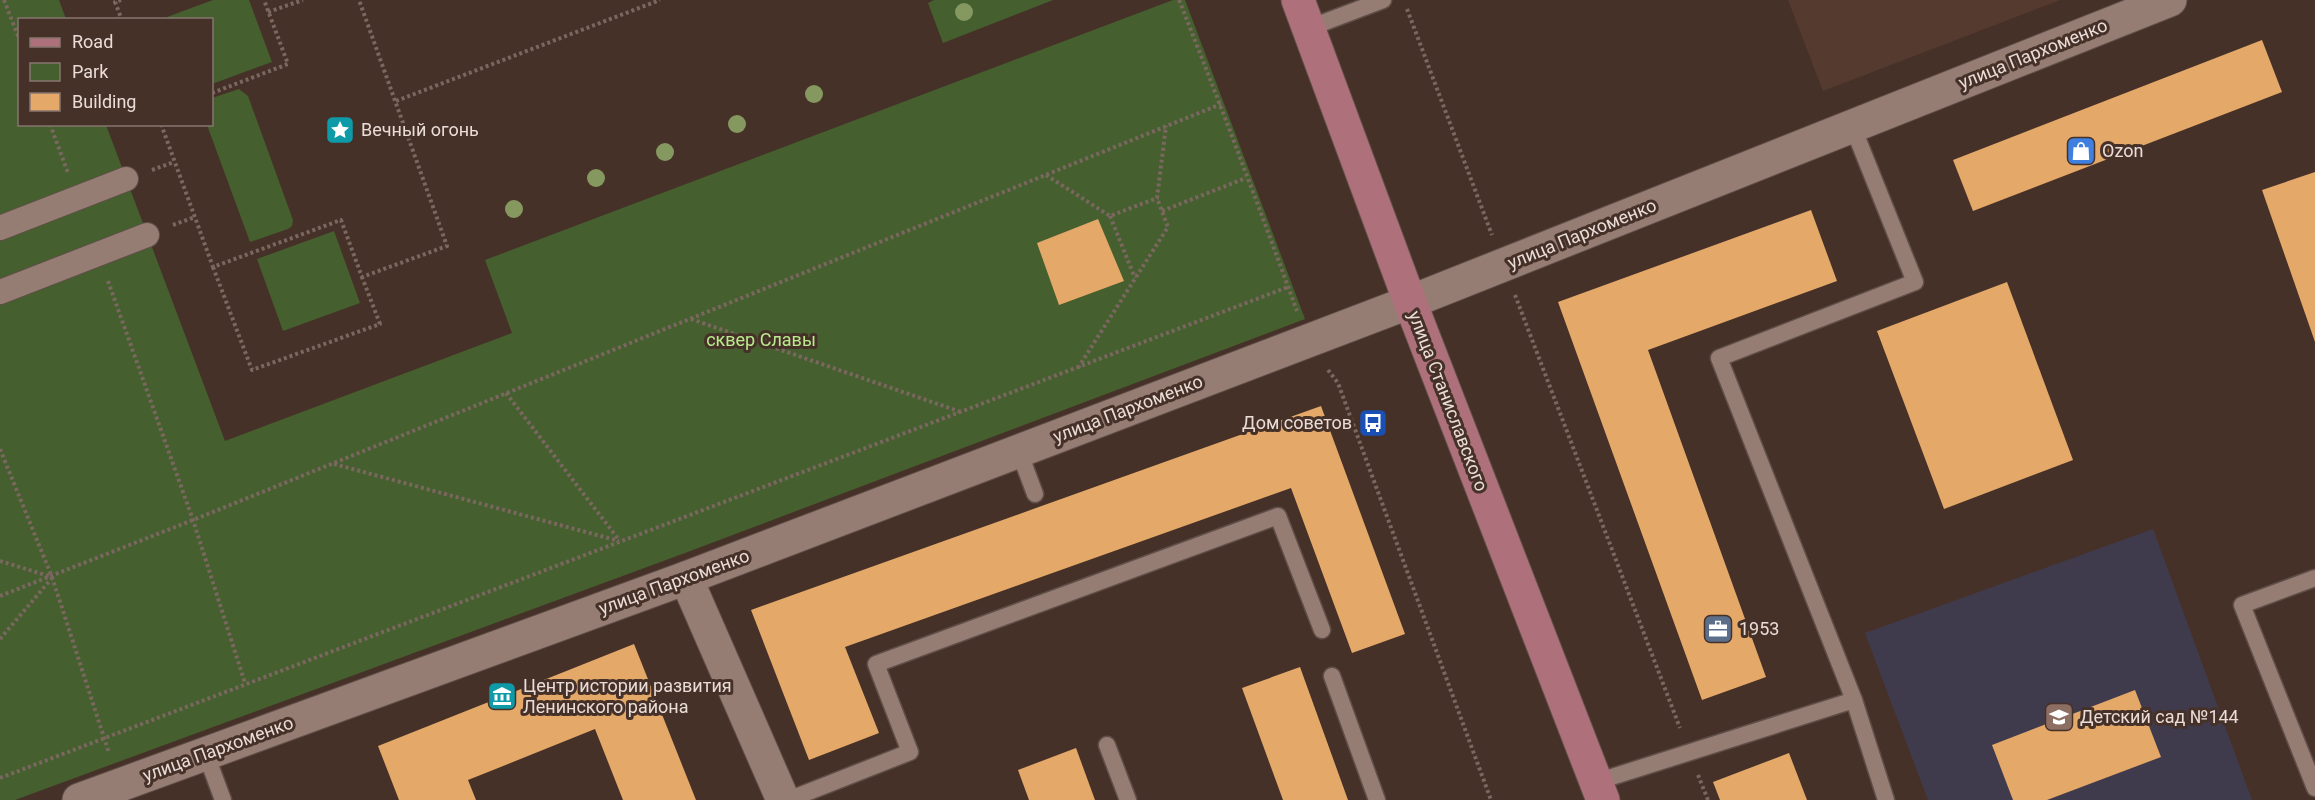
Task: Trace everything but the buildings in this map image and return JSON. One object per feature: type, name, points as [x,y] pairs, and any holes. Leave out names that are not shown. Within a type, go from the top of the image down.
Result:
[{"type":"main road","name":"улица Станиславского","points":[[1304,14],[1410,302],[1599,791]]},
{"type":"street","name":"улица Пархоменко","points":[[79,800],[686,578],[1410,302],[2170,0]]},
{"type":"street","points":[[0,228],[126,179]]},
{"type":"street","points":[[0,292],[147,235]]},
{"type":"street","points":[[686,578],[786,800]]},
{"type":"lane","points":[[1304,14],[1383,0]]},
{"type":"lane","points":[[1852,125],[1915,282],[1719,358],[1854,700],[1886,800]]},
{"type":"lane","points":[[1019,451],[1035,494]]},
{"type":"lane","points":[[786,800],[910,752],[876,664],[1278,516],[1322,630]]},
{"type":"lane","points":[[2315,578],[2242,605],[2315,788]]},
{"type":"lane","points":[[1332,676],[1377,800]]},
{"type":"lane","points":[[1599,791],[1689,752],[1854,700]]},
{"type":"lane","points":[[1107,745],[1128,800]]},
{"type":"lane","points":[[206,754],[223,800]]},
{"type":"path","points":[[4,0],[18,36]]},
{"type":"path","points":[[121,0],[116,2],[121,18]]},
{"type":"path","points":[[213,93],[288,64],[264,0]]},
{"type":"path","points":[[268,12],[303,0]]},
{"type":"path","points":[[359,0],[447,246],[362,277]]},
{"type":"path","points":[[396,101],[660,0]]},
{"type":"path","points":[[1179,0],[1221,104],[1246,178],[1308,341],[1338,383],[1491,800]]},
{"type":"path","points":[[1403,0],[1708,800]]},
{"type":"path","points":[[0,596],[52,577],[1221,104]]},
{"type":"path","points":[[51,126],[78,198]]},
{"type":"path","points":[[162,126],[213,267],[252,370],[380,324],[341,220],[213,267]]},
{"type":"path","points":[[1078,369],[1168,227],[1157,198],[1166,126]]},
{"type":"path","points":[[1046,175],[1110,216],[1135,278]]},
{"type":"path","points":[[1162,211],[1246,178]]},
{"type":"path","points":[[1110,216],[1157,198]]},
{"type":"path","points":[[98,253],[193,520],[245,683]]},
{"type":"path","points":[[0,778],[619,541],[1078,369],[1288,287]]},
{"type":"path","points":[[690,319],[961,412]]},
{"type":"path","points":[[506,393],[619,541]]},
{"type":"path","points":[[0,450],[52,577],[110,756]]},
{"type":"path","points":[[333,463],[619,541]]},
{"type":"path","points":[[0,561],[52,577]]},
{"type":"path","points":[[0,639],[52,577]]},
{"type":"shaded area","points":[[1788,0],[2060,0],[1823,91]]},
{"type":"shaded area","name":"Детский сад №144","points":[[2153,529],[2252,800],[1928,800],[1865,633]]},
{"type":"green space","name":"сквер Славы","points":[[0,0],[59,0],[66,18],[18,18],[18,126],[106,126],[225,441],[512,333],[485,260],[1173,0],[1185,0],[1305,319],[685,553],[15,800],[0,800]]},
{"type":"green space","points":[[213,0],[249,0],[272,62],[213,84],[213,18],[167,17]]},
{"type":"green space","points":[[934,0],[1053,0],[943,43],[928,3]]},
{"type":"green space","points":[[239,89],[248,96],[293,220],[292,226],[288,229],[250,242],[207,126],[213,126],[213,98]]},
{"type":"green space","points":[[334,231],[360,303],[283,331],[257,259]]},
{"type":"place","name":"Вечный огонь","points":[[340,130]]},
{"type":"place","name":"Ozon","points":[[2081,151]]},
{"type":"place","name":"Дом советов","points":[[1373,423]]},
{"type":"place","name":"1953","points":[[1718,629]]},
{"type":"place","name":"Центр истории развития Ленинского района","points":[[502,696]]},
{"type":"place","name":"Детский сад №144","points":[[2059,717]]}]
